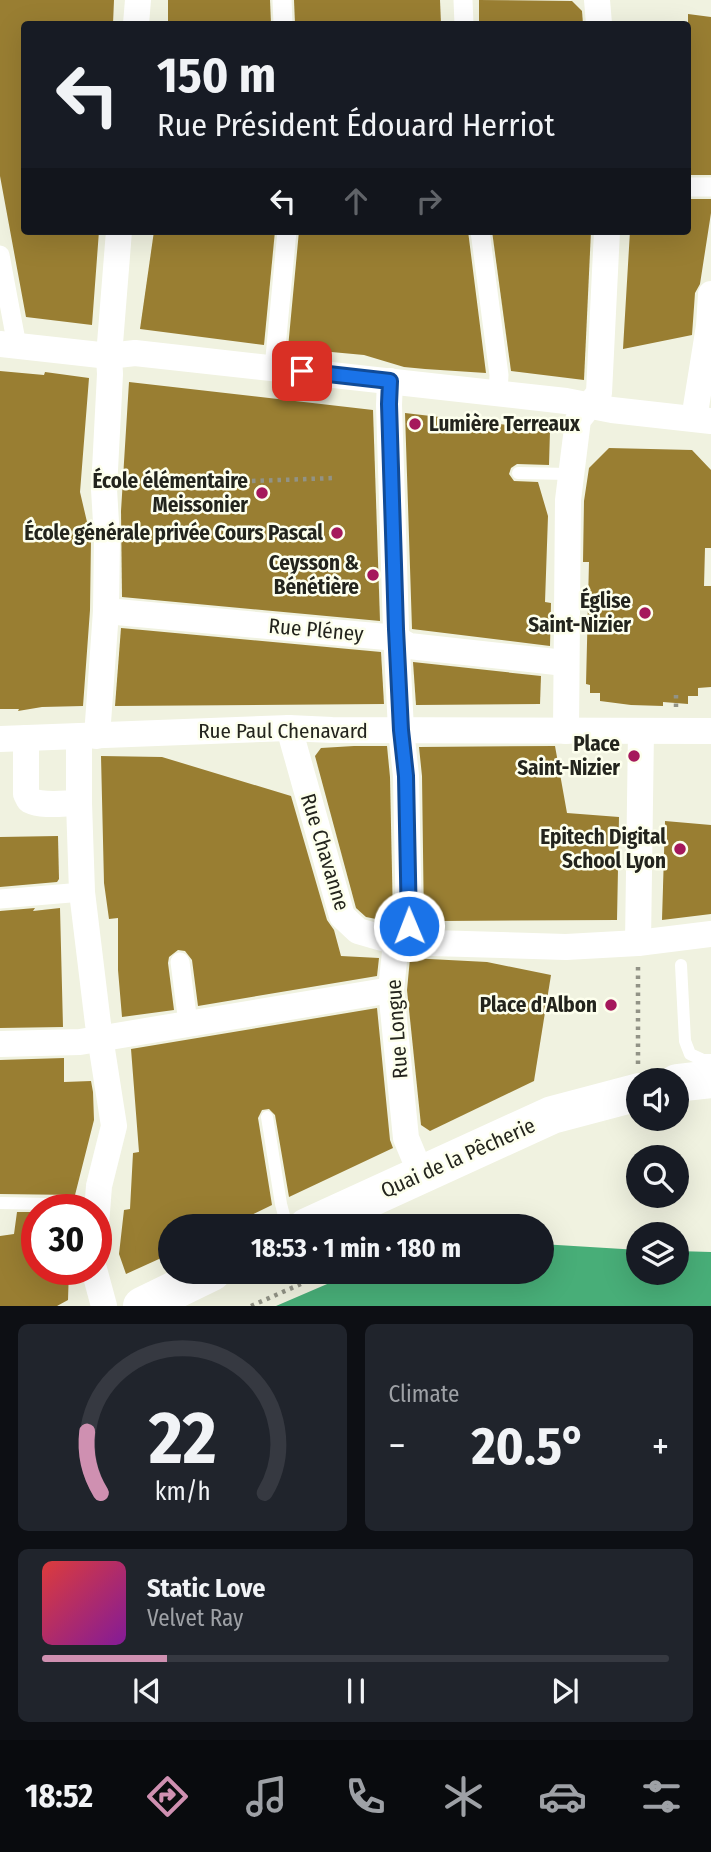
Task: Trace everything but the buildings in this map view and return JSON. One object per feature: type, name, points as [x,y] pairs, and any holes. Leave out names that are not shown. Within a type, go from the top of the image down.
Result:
[{"type":"main road","name":"Quai de la Pêcherie","points":[[335,1214],[552,1115],[626,1087]]},
{"type":"main road","points":[[142,1306],[187,1284]]},
{"type":"street","points":[[136,21],[138,0]]},
{"type":"street","points":[[282,0],[283,21]]},
{"type":"street","points":[[463,0],[464,21]]},
{"type":"street","points":[[597,0],[599,21]]},
{"type":"street","points":[[691,187],[711,187]]},
{"type":"street","points":[[98,1194],[114,1126],[82,892],[79,803],[106,611],[107,539],[104,489],[109,356],[119,235]]},
{"type":"street","points":[[274,368],[287,235]]},
{"type":"street","points":[[481,235],[499,375],[498,393]]},
{"type":"street","points":[[566,731],[570,474],[578,420],[598,393],[607,235]]},
{"type":"street","points":[[0,256],[8,345],[109,356],[135,352],[498,393],[702,420],[711,294]]},
{"type":"street","name":"Rue Longue","points":[[390,381],[389,418],[401,730],[406,776],[409,925],[396,942],[391,990],[406,1138],[421,1174]]},
{"type":"street","name":"Rue Pléney","points":[[106,611],[397,639],[409,646],[565,663]]},
{"type":"street","name":"Rue Paul Chenavard","points":[[13,739],[289,727],[711,731]]},
{"type":"street","name":"Rue Chavanne","points":[[289,727],[342,916],[358,931],[396,942],[566,947],[638,943]]},
{"type":"street","points":[[641,731],[638,943],[711,934]]},
{"type":"street","points":[[13,739],[29,800],[35,803],[79,803]]},
{"type":"street","points":[[0,899],[82,892]]},
{"type":"street","points":[[180,961],[188,1023]]},
{"type":"street","points":[[0,1044],[102,1039],[391,990]]},
{"type":"street","points":[[98,1285],[104,1306]]},
{"type":"lane","points":[[518,473],[570,474]]},
{"type":"lane","points":[[681,965],[685,1041],[690,1054],[703,1060],[701,1080]]},
{"type":"lane","points":[[267,1117],[284,1214]]},
{"type":"lane","points":[[1,1203],[21,1206]]},
{"type":"path","points":[[252,481],[334,478]]},
{"type":"path","points":[[178,480],[202,482]]},
{"type":"path","points":[[676,691],[676,708]]},
{"type":"path","points":[[630,1068],[638,943]]},
{"type":"path","points":[[251,1306],[301,1284]]},
{"type":"shaded area","points":[[554,1245],[626,1249],[626,1285],[689,1285],[689,1251],[711,1252],[711,1306],[276,1306],[327,1284],[554,1284]]},
{"type":"place","name":"Lumière Terreaux","points":[[415,424]]},
{"type":"place","name":"École élémentaire Meissonier","points":[[262,493]]},
{"type":"place","name":"École générale privée Cours Pascal","points":[[337,533]]},
{"type":"place","name":"Ceysson & Bénétière","points":[[373,575]]},
{"type":"place","name":"Église Saint-Nizier","points":[[645,613]]},
{"type":"place","name":"Place Saint-Nizier","points":[[634,756]]},
{"type":"place","name":"Epitech Digital School Lyon","points":[[680,849]]},
{"type":"place","name":"Place d'Albon","points":[[611,1005]]},
{"type":"route","points":[[302,371],[390,381],[396,629],[406,776],[409,926]]}]
